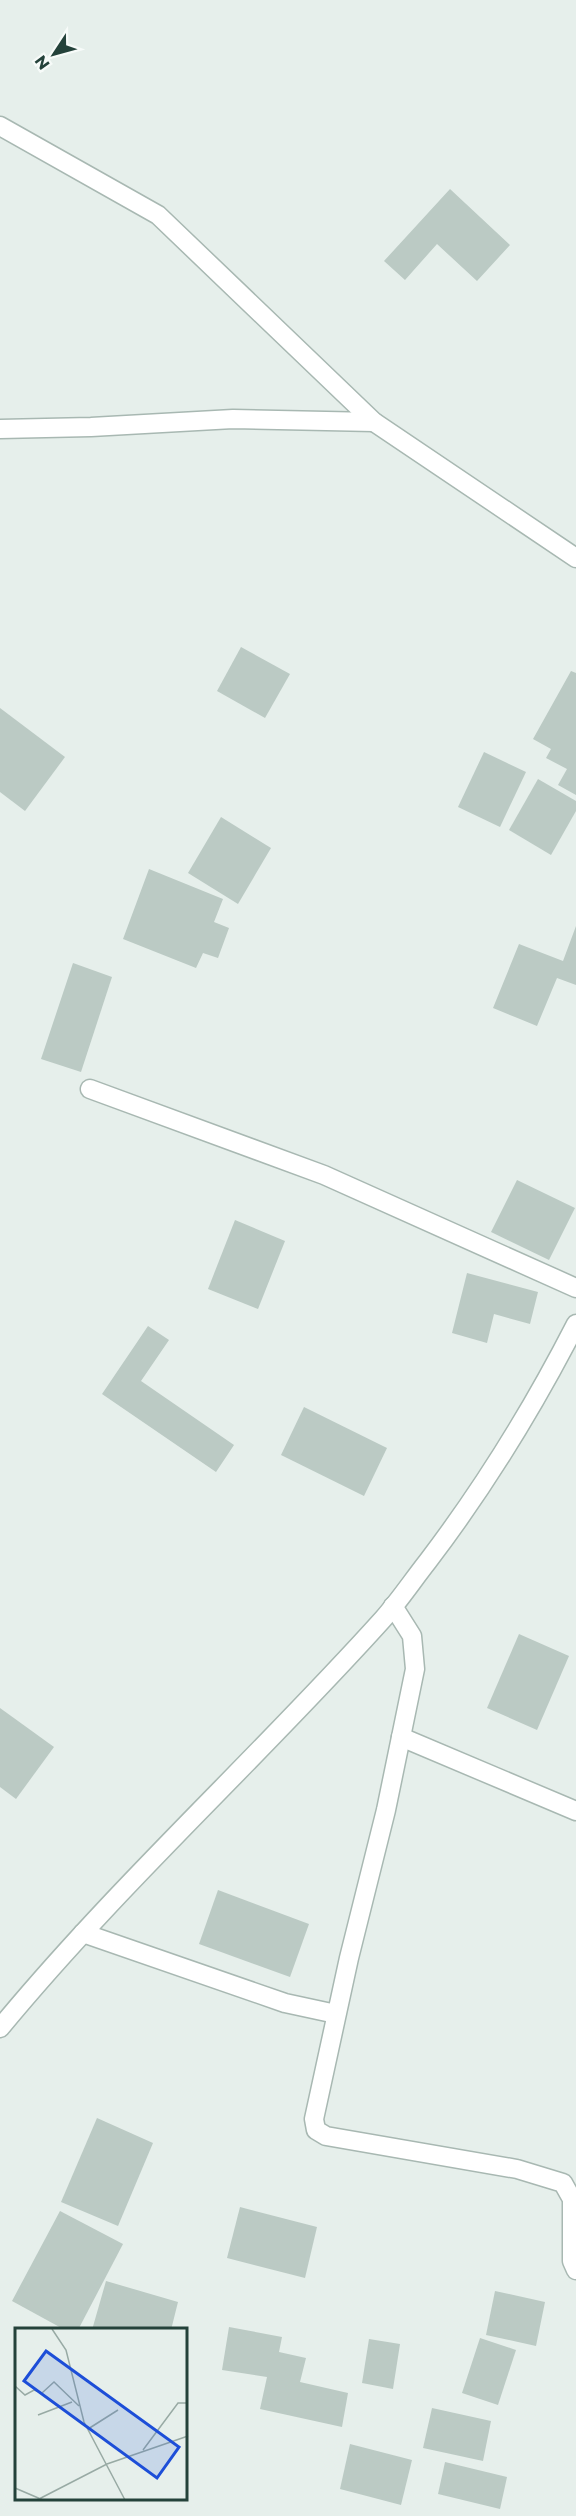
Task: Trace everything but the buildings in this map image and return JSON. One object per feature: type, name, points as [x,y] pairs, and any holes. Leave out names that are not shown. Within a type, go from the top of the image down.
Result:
[{"type":"street","points":[[0,126],[158,215],[374,422],[576,558]]},
{"type":"street","points":[[0,429],[92,427],[233,418],[374,422]]},
{"type":"street","points":[[90,1089],[324,1175],[576,1288]]},
{"type":"street","points":[[0,2028],[83,1933],[393,1606],[472,1503],[537,1399],[576,1324]]},
{"type":"street","points":[[393,1606],[412,1636],[415,1669],[336,2014],[314,2119],[316,2130],[326,2136],[517,2169],[563,2183],[572,2199],[572,2261],[576,2270]]},
{"type":"street","points":[[401,1737],[502,1777],[576,1810]]},
{"type":"street","points":[[83,1933],[285,2003],[336,2014]]}]
